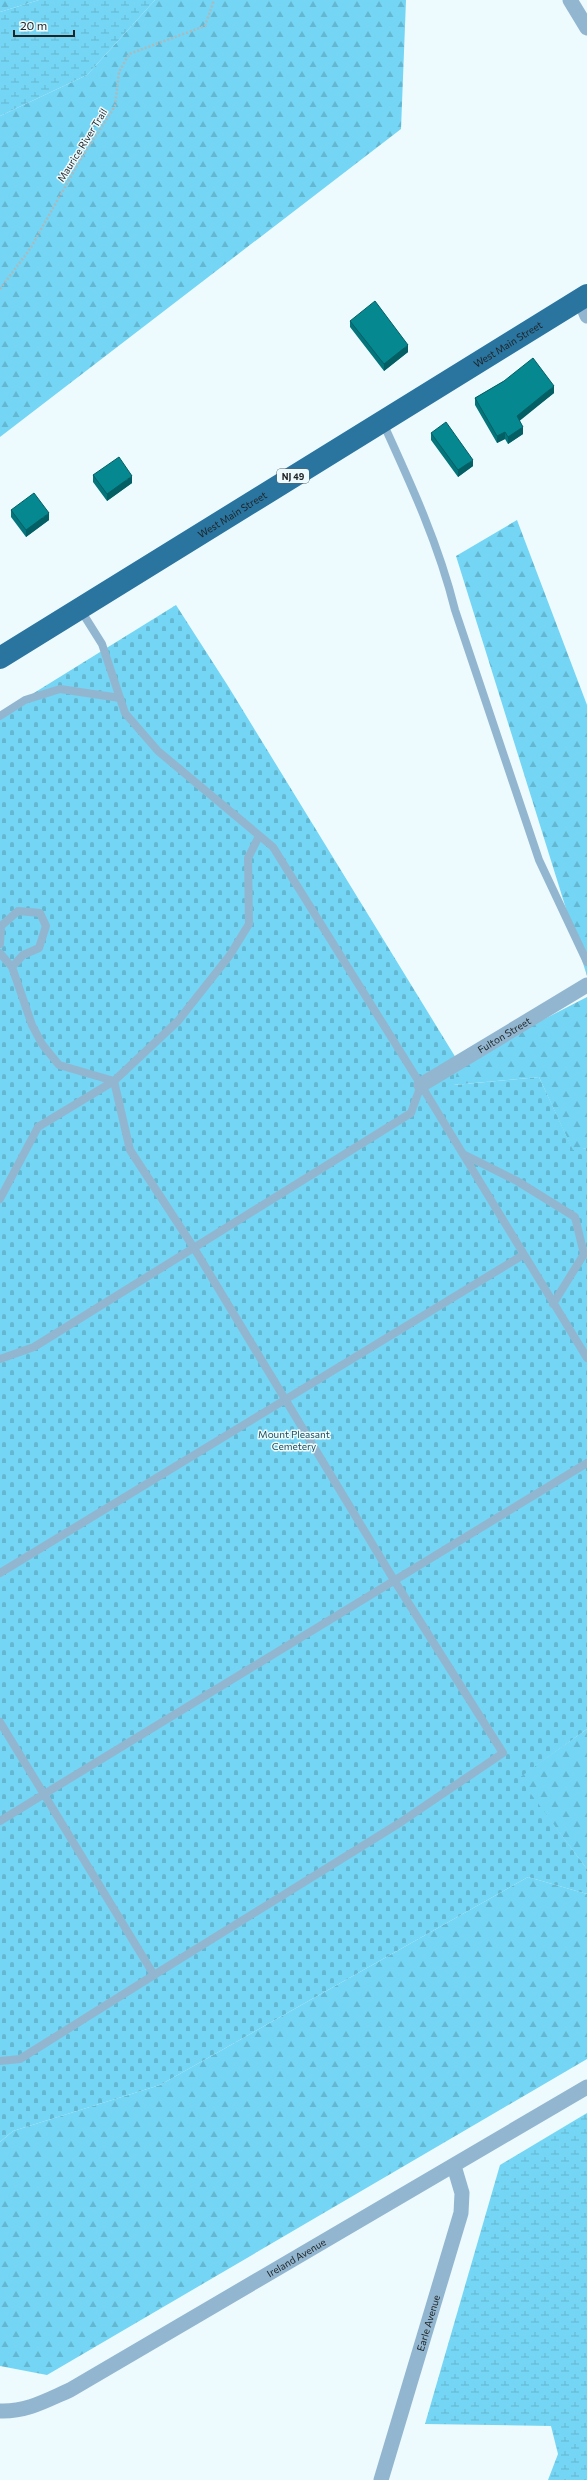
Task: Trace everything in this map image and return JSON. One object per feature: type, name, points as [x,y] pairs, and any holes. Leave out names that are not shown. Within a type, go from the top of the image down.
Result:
[{"type":"highway","name":"West Main Street","points":[[0,658],[382,421],[585,304]]},
{"type":"street","points":[[570,0],[587,28]]},
{"type":"street","name":"Fulton Street","points":[[421,1085],[587,985]]},
{"type":"street","name":"Ireland Avenue","points":[[0,2411],[19,2411],[38,2406],[70,2390],[587,2087]]},
{"type":"street","name":"Earle Avenue","points":[[381,2480],[462,2213],[462,2193],[454,2166]]},
{"type":"lane","points":[[382,421],[412,486],[445,572],[455,610],[539,860],[587,962]]},
{"type":"lane","points":[[80,609],[102,644],[125,713],[158,751],[273,847],[421,1085],[587,1358]]},
{"type":"lane","points":[[0,716],[25,700],[60,689],[120,698]]},
{"type":"lane","points":[[0,1199],[38,1127],[114,1081],[178,1021],[234,949],[249,924],[248,858],[259,836]]},
{"type":"lane","points":[[0,944],[1,926],[18,911],[40,913],[46,926],[39,948],[23,955],[12,967]]},
{"type":"lane","points":[[0,953],[12,967],[32,1025],[42,1044],[59,1065],[114,1081]]},
{"type":"lane","points":[[0,2061],[20,2059],[398,1824],[503,1753],[394,1580],[286,1398],[194,1248],[130,1150],[114,1081]]},
{"type":"lane","points":[[0,1359],[34,1347],[411,1113],[421,1085]]},
{"type":"lane","points":[[462,1154],[518,1181],[575,1217],[584,1254],[553,1304]]},
{"type":"lane","points":[[0,1573],[523,1255]]},
{"type":"lane","points":[[0,1821],[587,1463]]},
{"type":"lane","points":[[0,1722],[154,1975]]},
{"type":"path","name":"Maurice River Trail","points":[[0,289],[30,249],[79,162],[115,106],[120,72],[129,54],[205,26],[214,0]]},
{"type":"green space","points":[[0,0],[39,0],[0,12]]},
{"type":"green space","points":[[39,0],[155,0],[87,75],[0,116],[0,12]]},
{"type":"green space","points":[[155,0],[406,0],[401,129],[0,437],[0,116],[87,75]]},
{"type":"green space","points":[[517,520],[587,705],[587,976],[456,556]]},
{"type":"green space","name":"Mount Pleasant Cemetery","points":[[176,605],[228,686],[459,1063],[454,1085],[539,1077],[573,1150],[587,1148],[587,1729],[519,1778],[587,1869],[587,1894],[528,1877],[160,2085],[13,2131],[0,2142],[0,714]]},
{"type":"green space","points":[[587,997],[587,1148],[573,1151],[539,1077],[453,1085],[459,1063]]},
{"type":"green space","points":[[587,1729],[587,1869],[518,1778]]},
{"type":"green space","points":[[528,1877],[587,1894],[587,2059],[47,2375],[0,2366],[0,2142],[13,2131],[160,2085]]},
{"type":"green space","points":[[587,2113],[587,2480],[548,2480],[558,2454],[551,2426],[425,2424],[500,2165]]},
{"type":"building","points":[[375,301],[408,345],[384,364],[350,321]]},
{"type":"building","points":[[533,358],[554,386],[517,416],[523,427],[508,437],[505,432],[497,436],[475,398],[504,381]]},
{"type":"building","points":[[446,422],[473,460],[458,470],[431,433]]},
{"type":"building","points":[[119,457],[132,476],[107,494],[93,475]]},
{"type":"building","points":[[34,493],[49,513],[26,530],[11,510]]}]
